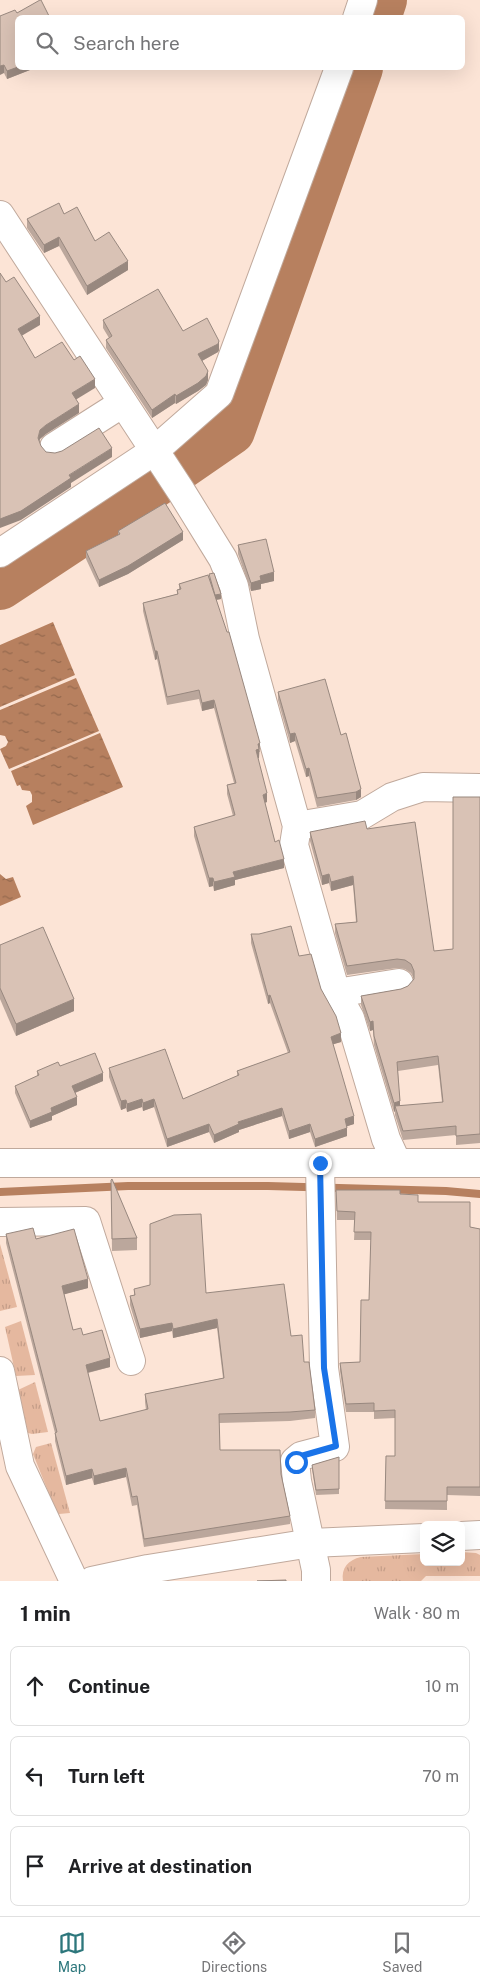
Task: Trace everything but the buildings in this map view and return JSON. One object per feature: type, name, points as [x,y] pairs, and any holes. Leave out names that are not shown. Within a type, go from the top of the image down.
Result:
[{"type":"street","points":[[358,15],[363,0]]},
{"type":"street","points":[[0,553],[156,454],[219,394],[338,70]]},
{"type":"street","points":[[0,215],[181,491],[223,559],[234,586],[245,639],[297,826],[294,845],[336,994],[350,1018],[386,1138],[397,1164]]},
{"type":"street","points":[[54,447],[123,403]]},
{"type":"street","points":[[297,826],[362,815],[392,797],[423,787],[480,788]]},
{"type":"street","points":[[336,994],[399,983]]},
{"type":"street","points":[[0,1163],[480,1163]]},
{"type":"street","points":[[316,1581],[311,1543],[297,1481],[296,1462],[301,1456],[336,1446],[324,1368],[320,1163]]},
{"type":"street","points":[[0,1222],[86,1221],[132,1361]]},
{"type":"street","points":[[0,1371],[20,1466],[74,1581]]},
{"type":"street","points":[[465,1536],[480,1535]]},
{"type":"street","points":[[92,1581],[148,1569],[311,1543],[420,1538]]},
{"type":"green space","points":[[0,1244],[17,1307],[0,1311]]},
{"type":"green space","points":[[21,1321],[35,1375],[16,1376],[5,1327]]},
{"type":"green space","points":[[35,1382],[48,1432],[32,1434],[28,1433],[18,1390]]},
{"type":"green space","points":[[51,1443],[70,1513],[59,1514],[56,1511],[33,1454],[36,1447]]},
{"type":"green space","points":[[465,1552],[476,1553],[480,1555],[480,1576],[426,1576],[421,1581],[343,1581],[343,1572],[346,1565],[352,1560],[361,1557],[420,1554],[420,1566],[465,1566]]},
{"type":"water","points":[[53,622],[75,675],[0,707],[0,645]]},
{"type":"water","points":[[76,678],[99,731],[9,769],[0,749],[6,746],[8,742],[5,736],[0,735],[0,710]]},
{"type":"water","points":[[100,733],[123,787],[33,825],[26,806],[32,802],[32,795],[30,791],[22,790],[20,785],[17,786],[11,771]]},
{"type":"water","points":[[0,874],[6,879],[13,877],[21,897],[0,906]]},
{"type":"waterway","points":[[378,15],[383,0]]},
{"type":"waterway","points":[[0,586],[231,431],[358,70]]},
{"type":"waterway","points":[[0,1192],[128,1186],[268,1186],[446,1191],[480,1194]]},
{"type":"route","points":[[296,1462],[301,1456],[336,1446],[324,1368],[320,1163]]}]
